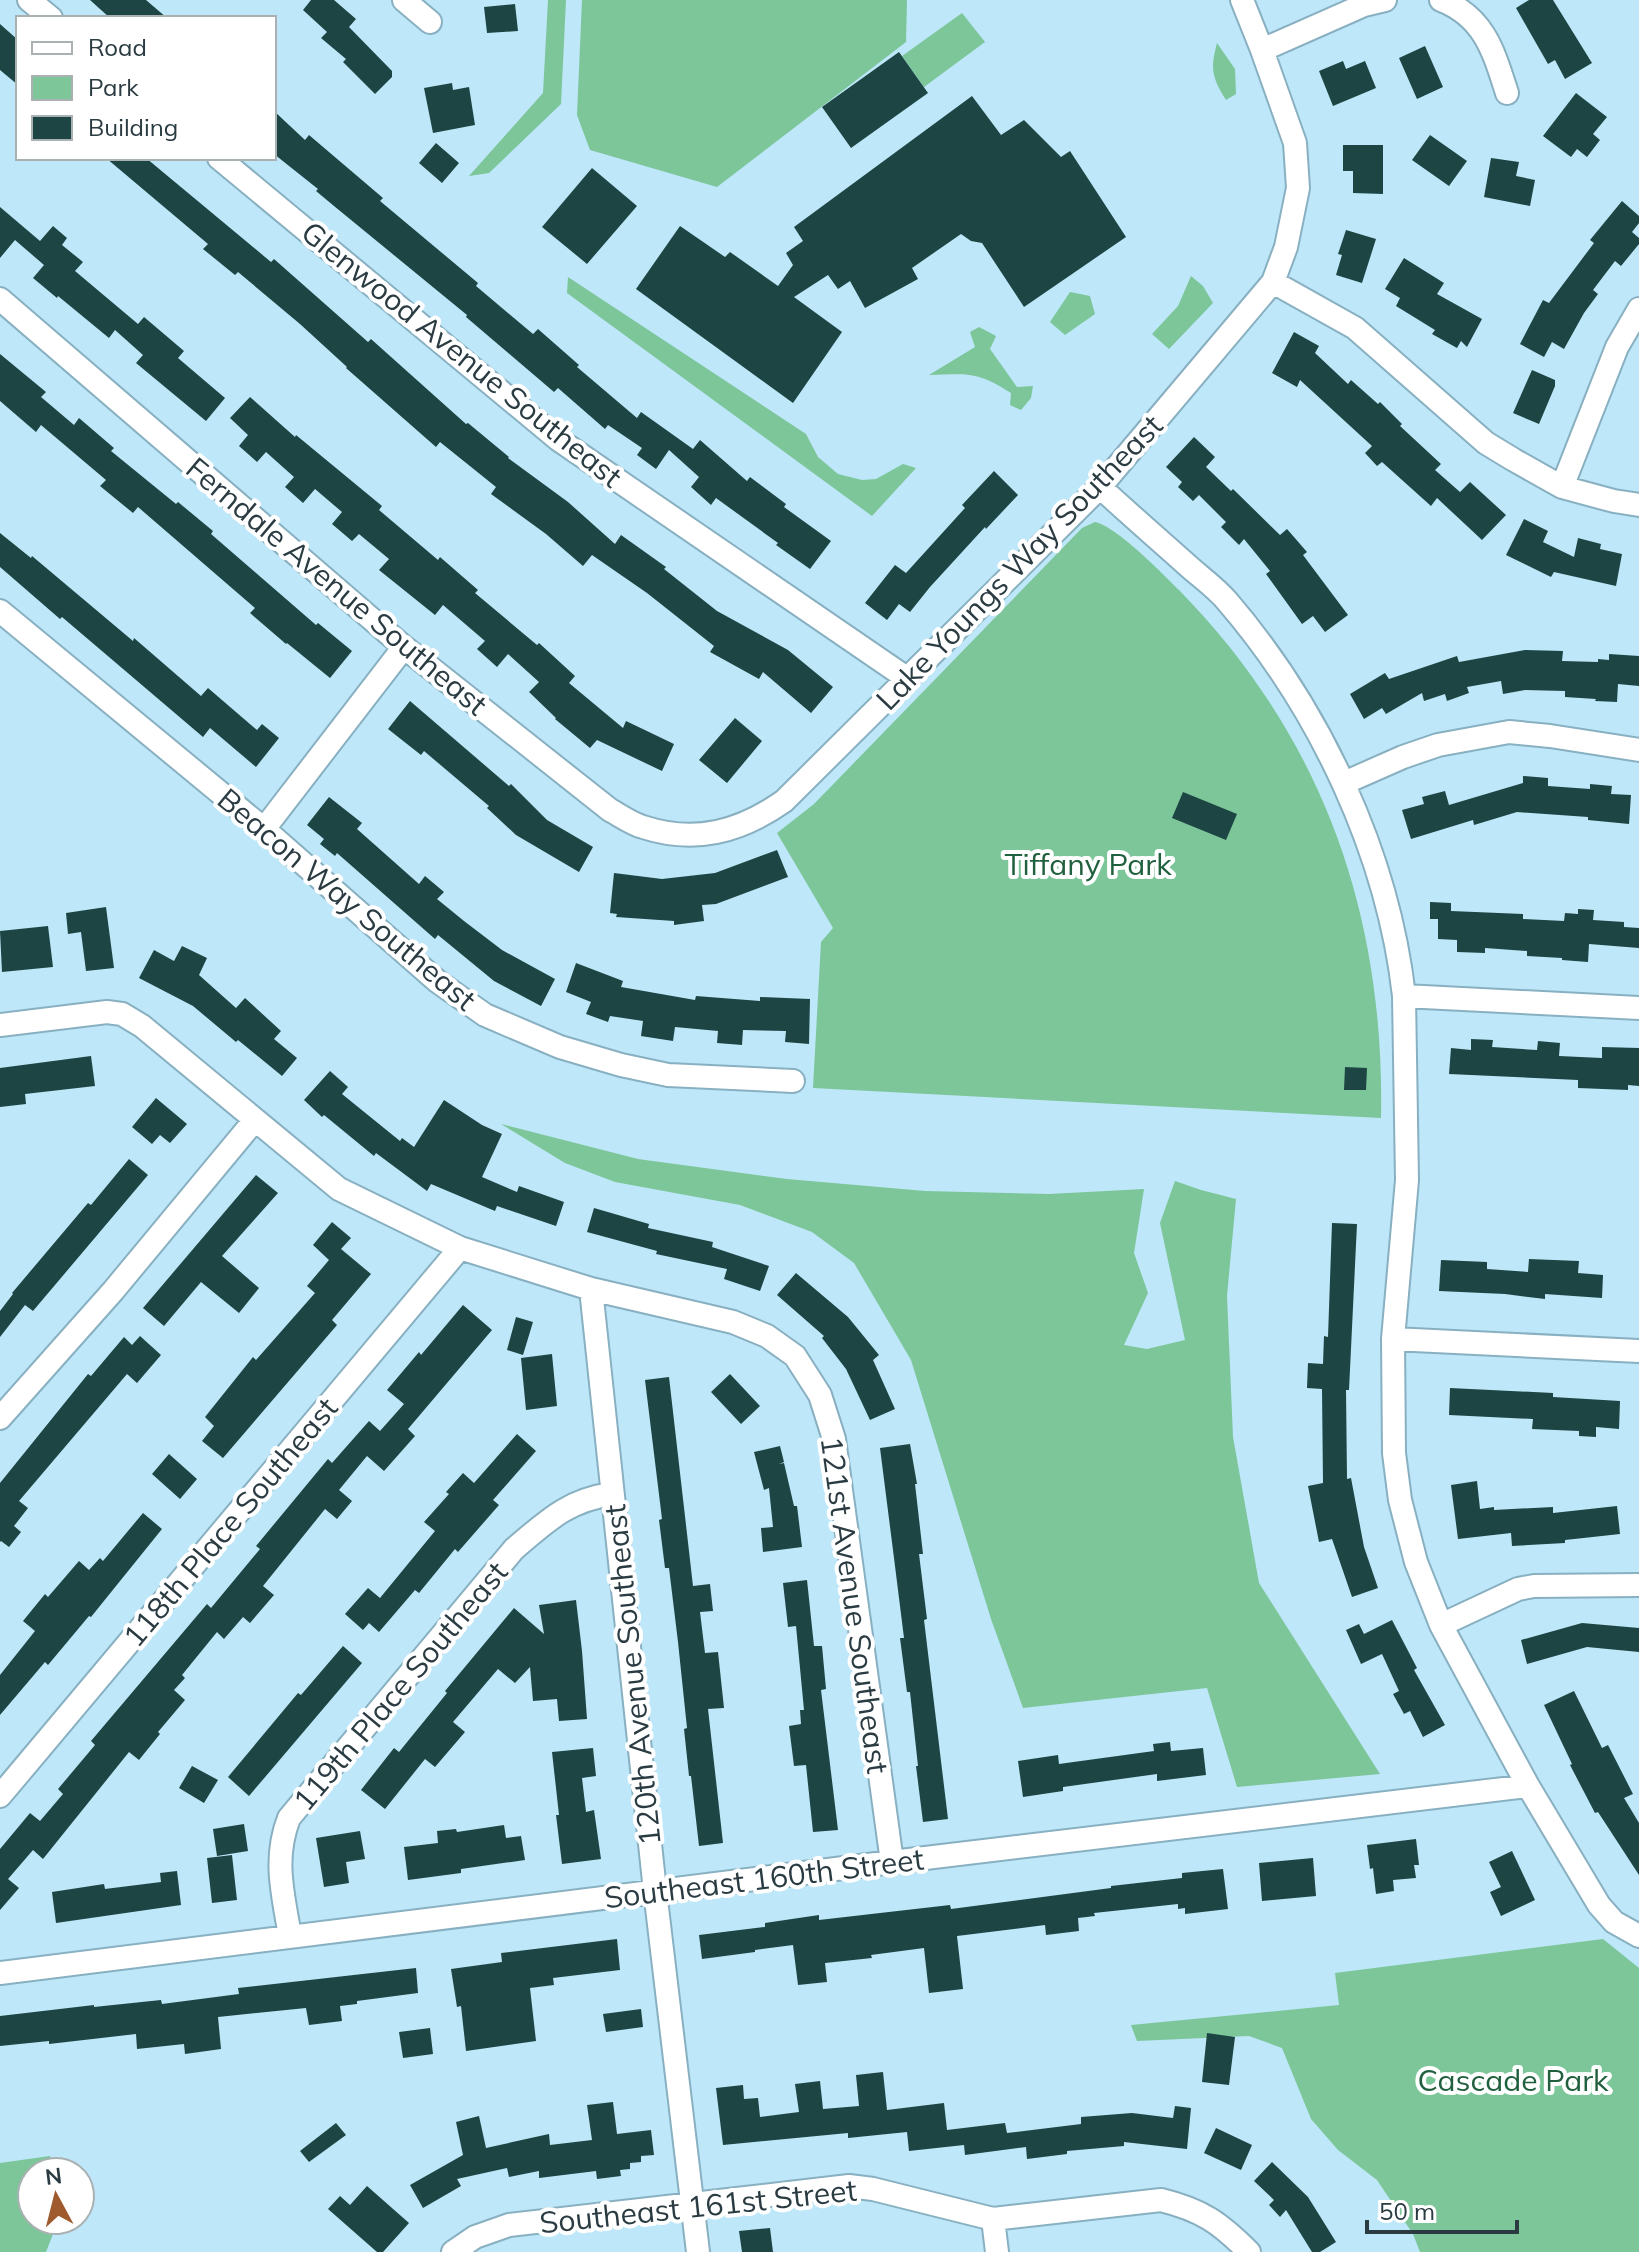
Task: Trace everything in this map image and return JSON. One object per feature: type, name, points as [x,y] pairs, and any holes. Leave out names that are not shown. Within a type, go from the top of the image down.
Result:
[{"type":"street","points":[[29,0],[49,16]]},
{"type":"street","points":[[404,0],[430,22]]},
{"type":"street","name":"Lake Youngs Way Southeast","points":[[694,837],[742,825],[784,801],[1100,487],[1273,282],[1286,247],[1298,188],[1295,143],[1242,0]]},
{"type":"street","points":[[1262,50],[1364,5],[1385,0]]},
{"type":"street","points":[[1441,0],[1454,5],[1482,29],[1494,50],[1507,93]]},
{"type":"street","name":"Glenwood Avenue Southeast","points":[[221,160],[559,440],[908,679]]},
{"type":"street","points":[[1273,282],[1355,328],[1486,443],[1562,487],[1639,505]]},
{"type":"street","name":"Ferndale Avenue Southeast","points":[[0,299],[404,647],[610,810],[642,827],[694,837]]},
{"type":"street","points":[[1562,487],[1617,347],[1639,309]]},
{"type":"street","points":[[1100,487],[1225,599],[1292,688],[1344,783],[1367,841],[1388,908],[1404,996],[1407,1180],[1393,1339],[1394,1453],[1400,1500],[1416,1562],[1441,1625],[1528,1786],[1599,1905],[1614,1922],[1639,1936]]},
{"type":"street","name":"Beacon Way Southeast","points":[[0,611],[264,829],[437,981],[485,1015],[560,1047],[621,1065],[668,1075],[793,1081]]},
{"type":"street","points":[[264,829],[404,647]]},
{"type":"street","points":[[1344,783],[1438,745],[1509,732],[1639,750]]},
{"type":"street","points":[[1404,996],[1639,1008]]},
{"type":"street","points":[[0,1025],[107,1012],[122,1014],[142,1026],[339,1189],[460,1248],[591,1289]]},
{"type":"street","points":[[0,1417],[113,1291],[254,1121]]},
{"type":"street","name":"118th Place Southeast","points":[[0,1796],[460,1248]]},
{"type":"street","name":"121st Avenue Southeast","points":[[591,1289],[733,1322],[767,1336],[795,1356],[820,1395],[834,1439],[892,1862]]},
{"type":"street","name":"120th Avenue Southeast","points":[[591,1289],[655,1891],[698,2252]]},
{"type":"street","points":[[1393,1339],[1639,1351]]},
{"type":"street","name":"119th Place Southeast","points":[[290,1936],[279,1864],[281,1837],[289,1818],[514,1549],[552,1516],[573,1504],[612,1494]]},
{"type":"street","points":[[1441,1625],[1518,1589],[1554,1584],[1639,1585]]},
{"type":"street","name":"Southeast 160th Street","points":[[0,1973],[1528,1786]]},
{"type":"street","name":"Southeast 161st Street","points":[[453,2252],[475,2237],[509,2225],[849,2186],[873,2189],[993,2219],[1161,2200],[1185,2206],[1223,2226],[1249,2252]]},
{"type":"street","points":[[993,2219],[997,2252]]},
{"type":"green space","points":[[548,0],[566,0],[561,104],[489,173],[469,176],[543,93]]},
{"type":"green space","points":[[582,0],[907,0],[906,42],[717,187],[590,150],[577,115]]},
{"type":"green space","points":[[962,13],[985,42],[924,87],[902,56]]},
{"type":"green space","points":[[1217,43],[1235,69],[1236,94],[1226,100],[1214,73]]},
{"type":"green space","points":[[1191,276],[1203,286],[1213,303],[1169,349],[1152,334],[1178,306]]},
{"type":"green space","points":[[568,277],[806,434],[818,457],[838,474],[862,480],[876,479],[903,464],[916,468],[872,516],[567,293]]},
{"type":"green space","points":[[1070,292],[1090,296],[1095,314],[1065,335],[1050,322]]},
{"type":"green space","points":[[979,327],[996,336],[990,349],[1017,387],[1033,386],[1031,398],[1021,410],[1010,405],[1011,393],[980,377],[929,375],[975,347],[970,332]]},
{"type":"green space","name":"Tiffany Park","points":[[1095,522],[1115,532],[1151,563],[1229,647],[1272,706],[1307,768],[1336,833],[1357,900],[1371,970],[1379,1043],[1381,1118],[813,1088],[821,942],[833,928],[777,833],[814,804],[1082,528]]},
{"type":"green space","points":[[501,1124],[638,1159],[787,1179],[925,1191],[1049,1194],[1144,1189],[1134,1253],[1148,1293],[1124,1345],[1147,1349],[1185,1340],[1160,1223],[1175,1181],[1236,1199],[1227,1296],[1233,1437],[1259,1583],[1380,1774],[1237,1787],[1207,1688],[1023,1708],[991,1619],[911,1360],[854,1263],[812,1232],[740,1205],[615,1182],[565,1163]]},
{"type":"green space","name":"Cascade Park","points":[[1603,1939],[1639,1968],[1639,2252],[1420,2252],[1413,2234],[1377,2180],[1338,2150],[1311,2119],[1282,2048],[1249,2036],[1137,2041],[1131,2025],[1339,2005],[1335,1973]]},
{"type":"green space","points":[[16,2161],[16,2236],[52,2236],[46,2252],[0,2252],[0,2163]]},
{"type":"building","points":[[90,0],[146,0],[165,16],[108,16]]},
{"type":"building","points":[[311,0],[334,0],[356,19],[349,27],[392,71],[392,77],[375,94],[343,62],[346,59],[321,38],[327,32],[303,10]]},
{"type":"building","points":[[1529,0],[1553,0],[1592,63],[1565,79],[1555,60],[1548,64],[1516,8]]},
{"type":"building","points":[[515,4],[518,31],[487,33],[484,7]]},
{"type":"building","points":[[0,24],[16,38],[16,83],[0,70]]},
{"type":"building","points":[[1425,46],[1443,87],[1417,99],[1399,58]]},
{"type":"building","points":[[899,52],[928,93],[851,148],[822,107]]},
{"type":"building","points":[[1343,61],[1346,69],[1365,61],[1376,88],[1333,106],[1319,71]]},
{"type":"building","points":[[452,83],[453,90],[469,87],[475,125],[433,133],[424,88]]},
{"type":"building","points":[[1576,93],[1607,117],[1593,134],[1600,140],[1587,157],[1577,149],[1571,157],[1543,136]]},
{"type":"building","points":[[972,96],[1001,135],[1024,120],[1061,157],[1070,151],[1126,237],[1024,307],[982,243],[971,241],[961,234],[912,268],[918,279],[865,308],[850,281],[838,289],[828,275],[794,297],[842,332],[793,403],[636,289],[680,226],[725,257],[730,252],[778,286],[793,265],[786,253],[803,241],[794,227]]},
{"type":"building","points":[[276,113],[305,140],[309,135],[383,198],[380,201],[478,283],[476,286],[533,334],[538,329],[637,418],[641,412],[693,449],[700,440],[747,481],[750,477],[786,504],[784,507],[831,541],[810,569],[716,498],[711,505],[691,487],[699,477],[669,450],[656,469],[637,455],[642,448],[608,425],[605,429],[558,388],[554,392],[467,315],[316,191],[318,189],[276,156]]},
{"type":"building","points":[[1430,135],[1467,161],[1449,186],[1412,160]]},
{"type":"building","points":[[436,143],[459,163],[442,183],[419,163]]},
{"type":"building","points":[[1343,145],[1383,145],[1383,194],[1353,193],[1353,171],[1343,171]]},
{"type":"building","points":[[1491,158],[1519,162],[1516,176],[1535,180],[1530,206],[1484,197]]},
{"type":"building","points":[[108,160],[148,160],[271,262],[274,259],[368,342],[371,339],[466,424],[568,502],[615,544],[621,535],[666,567],[664,569],[717,611],[788,650],[833,687],[811,713],[763,672],[759,679],[710,652],[714,646],[647,593],[592,555],[583,566],[491,494],[496,487],[440,442],[436,447],[300,324],[238,272],[235,275],[203,249],[208,244]]},
{"type":"building","points":[[592,168],[637,206],[587,264],[542,227]]},
{"type":"building","points":[[1622,201],[1639,216],[1639,223],[1632,232],[1639,238],[1639,244],[1621,266],[1615,261],[1593,290],[1598,294],[1564,349],[1552,342],[1544,357],[1520,344],[1543,300],[1549,303],[1594,243],[1590,240]]},
{"type":"building","points":[[0,207],[40,241],[53,226],[67,238],[62,245],[83,262],[75,271],[138,324],[144,317],[184,351],[178,358],[225,398],[206,421],[136,363],[143,355],[115,330],[109,338],[33,278],[44,265],[15,240],[0,258]]},
{"type":"building","points":[[1346,230],[1376,239],[1362,283],[1336,275],[1342,255],[1338,254]]},
{"type":"building","points":[[1404,258],[1444,283],[1437,294],[1482,319],[1467,347],[1461,341],[1457,348],[1432,334],[1435,330],[1396,306],[1400,298],[1385,289]]},
{"type":"building","points":[[1294,332],[1319,346],[1315,353],[1348,384],[1351,380],[1378,404],[1380,402],[1402,424],[1400,426],[1441,464],[1435,470],[1460,492],[1470,482],[1506,515],[1482,540],[1437,498],[1431,506],[1382,462],[1377,466],[1365,453],[1372,446],[1300,380],[1297,387],[1272,373]]},
{"type":"building","points":[[0,354],[46,392],[41,397],[74,425],[79,418],[114,448],[111,451],[213,531],[211,534],[316,625],[318,623],[352,651],[330,678],[250,613],[255,608],[138,507],[133,513],[100,486],[106,480],[41,425],[36,432],[0,401]]},
{"type":"building","points":[[1532,370],[1555,380],[1539,424],[1513,413]]},
{"type":"building","points":[[250,397],[382,506],[379,510],[438,560],[440,557],[478,590],[475,593],[537,645],[539,643],[575,676],[569,683],[623,728],[626,721],[674,744],[662,771],[597,740],[590,748],[529,692],[539,682],[508,654],[497,667],[477,649],[485,641],[443,605],[435,615],[379,570],[389,559],[359,534],[352,541],[332,524],[342,512],[315,489],[303,503],[285,487],[294,477],[266,452],[257,462],[239,446],[248,435],[230,418]]},
{"type":"building","points":[[1194,437],[1215,457],[1206,467],[1280,535],[1287,529],[1307,552],[1303,555],[1348,615],[1325,632],[1313,616],[1302,624],[1266,574],[1270,571],[1244,539],[1239,545],[1221,527],[1226,522],[1199,495],[1193,501],[1178,487],[1182,482],[1166,467]]},
{"type":"building","points":[[994,471],[1018,495],[985,527],[910,612],[899,604],[887,620],[865,603],[895,565],[906,573]]},
{"type":"building","points":[[1524,519],[1548,531],[1543,542],[1574,557],[1578,538],[1601,544],[1600,549],[1622,554],[1616,586],[1554,572],[1551,577],[1506,555]]},
{"type":"building","points":[[0,533],[133,641],[134,638],[201,696],[208,688],[257,730],[262,724],[279,738],[256,767],[210,728],[203,737],[0,567]]},
{"type":"building","points":[[1525,650],[1563,651],[1562,661],[1598,662],[1598,659],[1609,660],[1609,654],[1639,656],[1639,686],[1618,684],[1617,702],[1565,697],[1565,691],[1525,690],[1503,694],[1501,681],[1467,687],[1469,693],[1447,701],[1445,694],[1424,701],[1422,693],[1386,714],[1382,708],[1364,719],[1350,694],[1385,673],[1389,679],[1457,656],[1459,662]]},
{"type":"building","points":[[410,701],[509,786],[511,784],[547,820],[593,847],[579,872],[516,835],[487,808],[489,806],[424,751],[421,755],[388,729]]},
{"type":"building","points":[[735,718],[762,741],[727,783],[699,760]]},
{"type":"building","points":[[1523,776],[1548,778],[1548,786],[1590,789],[1590,784],[1612,786],[1611,794],[1631,795],[1629,824],[1588,820],[1588,817],[1517,812],[1474,825],[1473,820],[1411,839],[1402,810],[1424,804],[1422,797],[1445,791],[1449,805],[1523,783]]},
{"type":"building","points":[[1183,792],[1237,814],[1226,840],[1172,818]]},
{"type":"building","points":[[329,797],[362,823],[357,829],[419,884],[425,876],[444,892],[437,899],[464,921],[502,950],[555,979],[541,1006],[494,981],[438,935],[435,939],[337,853],[335,856],[320,844],[324,839],[307,825]]},
{"type":"building","points":[[777,850],[788,877],[716,904],[702,905],[704,921],[674,925],[674,921],[616,917],[617,914],[610,913],[614,873],[662,879],[715,873]]},
{"type":"building","points":[[1430,902],[1451,903],[1451,911],[1523,914],[1523,919],[1564,921],[1565,913],[1578,914],[1578,909],[1594,910],[1593,920],[1624,922],[1624,927],[1639,928],[1639,948],[1589,944],[1588,962],[1527,956],[1527,951],[1485,948],[1485,953],[1457,952],[1457,940],[1438,939],[1438,919],[1430,919]]},
{"type":"building","points":[[106,907],[114,968],[86,971],[81,932],[68,934],[66,913]]},
{"type":"building","points":[[48,926],[53,967],[2,972],[0,931]]},
{"type":"building","points":[[182,946],[207,958],[199,975],[236,1008],[245,998],[281,1031],[274,1039],[297,1058],[282,1076],[193,1006],[139,978],[154,950],[174,961]]},
{"type":"building","points":[[576,963],[623,981],[621,987],[695,1000],[696,996],[760,1001],[760,997],[810,999],[809,1044],[785,1042],[786,1031],[743,1030],[742,1045],[717,1043],[718,1031],[675,1027],[673,1041],[641,1036],[643,1021],[610,1016],[608,1022],[586,1014],[591,1002],[566,992]]},
{"type":"building","points":[[1471,1039],[1493,1040],[1492,1047],[1537,1050],[1538,1041],[1560,1043],[1559,1056],[1602,1058],[1602,1047],[1639,1048],[1639,1086],[1628,1085],[1628,1090],[1578,1088],[1578,1080],[1449,1074],[1451,1048],[1471,1050]]},
{"type":"building","points":[[91,1056],[95,1086],[25,1094],[26,1104],[0,1107],[0,1068]]},
{"type":"building","points":[[1345,1067],[1367,1068],[1366,1090],[1344,1090]]},
{"type":"building","points":[[330,1071],[348,1087],[342,1094],[400,1141],[402,1138],[414,1147],[444,1100],[502,1134],[482,1177],[517,1192],[519,1186],[564,1202],[556,1226],[497,1206],[495,1211],[431,1184],[427,1191],[376,1153],[374,1156],[304,1100]]},
{"type":"building","points":[[156,1098],[187,1124],[170,1143],[160,1135],[152,1144],[132,1127]]},
{"type":"building","points":[[129,1159],[148,1175],[33,1311],[25,1305],[0,1337],[0,1311],[12,1293]]},
{"type":"building","points":[[256,1175],[278,1193],[222,1256],[259,1288],[239,1313],[201,1282],[164,1326],[143,1308]]},
{"type":"building","points":[[594,1208],[649,1224],[648,1228],[713,1242],[712,1247],[769,1266],[760,1291],[724,1279],[727,1269],[656,1254],[657,1251],[587,1232]]},
{"type":"building","points":[[332,1222],[351,1238],[341,1249],[371,1274],[332,1320],[337,1325],[223,1458],[202,1441],[214,1426],[205,1417],[253,1357],[256,1360],[315,1293],[307,1286],[329,1260],[313,1245]]},
{"type":"building","points":[[1332,1223],[1357,1224],[1349,1390],[1346,1390],[1347,1479],[1351,1478],[1364,1547],[1378,1588],[1352,1597],[1332,1539],[1319,1542],[1308,1486],[1323,1483],[1322,1389],[1307,1388],[1308,1363],[1323,1364],[1324,1336],[1328,1337]]},
{"type":"building","points":[[1529,1259],[1579,1261],[1578,1273],[1603,1275],[1602,1298],[1545,1294],[1545,1299],[1439,1291],[1441,1260],[1487,1262],[1487,1269],[1528,1272]]},
{"type":"building","points":[[796,1273],[848,1317],[879,1355],[873,1360],[895,1409],[870,1420],[846,1369],[822,1338],[824,1336],[777,1295]]},
{"type":"building","points":[[463,1305],[492,1330],[408,1429],[415,1436],[384,1471],[367,1456],[339,1490],[352,1501],[337,1519],[325,1509],[263,1586],[274,1595],[250,1623],[243,1617],[224,1639],[217,1632],[182,1675],[185,1678],[174,1690],[185,1700],[158,1732],[160,1734],[139,1760],[129,1752],[43,1859],[33,1850],[8,1879],[19,1888],[0,1910],[0,1849],[30,1813],[40,1821],[63,1794],[58,1789],[95,1745],[91,1741],[207,1604],[211,1608],[260,1549],[256,1546],[328,1459],[332,1463],[369,1421],[380,1431],[404,1404],[387,1390]]},
{"type":"building","points":[[516,1317],[533,1322],[523,1355],[507,1350]]},
{"type":"building","points":[[140,1336],[161,1355],[137,1383],[127,1374],[19,1501],[28,1508],[14,1526],[21,1532],[9,1547],[0,1542],[0,1483],[88,1374],[91,1376],[124,1337],[132,1345]]},
{"type":"building","points":[[552,1354],[557,1406],[526,1410],[521,1358]]},
{"type":"building","points":[[730,1374],[760,1406],[741,1424],[711,1392]]},
{"type":"building","points":[[669,1377],[693,1586],[710,1584],[713,1611],[700,1612],[705,1653],[718,1652],[724,1708],[708,1709],[723,1843],[699,1846],[684,1729],[687,1728],[678,1642],[669,1568],[665,1568],[645,1380]]},
{"type":"building","points":[[1450,1388],[1553,1393],[1553,1397],[1620,1401],[1619,1429],[1596,1427],[1596,1437],[1579,1436],[1579,1431],[1532,1429],[1533,1419],[1449,1415]]},
{"type":"building","points":[[517,1434],[536,1451],[493,1500],[499,1505],[458,1552],[455,1549],[419,1593],[415,1590],[379,1632],[369,1623],[363,1630],[345,1614],[368,1588],[380,1598],[435,1531],[424,1522],[449,1494],[446,1492],[463,1473],[474,1483]]},
{"type":"building","points":[[910,1444],[923,1554],[919,1554],[927,1619],[924,1620],[948,1819],[923,1822],[880,1448]]},
{"type":"building","points":[[780,1446],[784,1462],[779,1464],[784,1463],[794,1506],[797,1506],[802,1547],[763,1552],[761,1528],[773,1527],[769,1488],[764,1490],[754,1452]]},
{"type":"building","points":[[169,1454],[197,1479],[180,1499],[152,1474]]},
{"type":"building","points":[[1477,1481],[1480,1509],[1553,1507],[1553,1513],[1617,1506],[1620,1534],[1565,1540],[1565,1543],[1512,1546],[1511,1533],[1458,1539],[1451,1485]]},
{"type":"building","points":[[143,1513],[162,1529],[91,1617],[48,1665],[45,1662],[0,1715],[0,1675],[35,1631],[23,1621],[79,1561],[89,1570],[100,1558],[103,1561]]},
{"type":"building","points":[[807,1580],[814,1646],[822,1646],[826,1689],[821,1690],[838,1830],[813,1832],[806,1765],[794,1766],[789,1726],[801,1724],[800,1710],[804,1710],[796,1626],[788,1627],[783,1583]]},
{"type":"building","points":[[576,1600],[587,1719],[559,1721],[557,1699],[533,1701],[530,1667],[515,1683],[498,1669],[453,1722],[465,1732],[435,1767],[425,1759],[385,1809],[361,1790],[394,1748],[399,1752],[514,1608],[544,1634],[539,1605]]},
{"type":"building","points":[[1392,1620],[1417,1668],[1414,1670],[1445,1725],[1423,1737],[1410,1711],[1404,1714],[1393,1694],[1399,1691],[1382,1654],[1361,1664],[1346,1630],[1359,1624],[1364,1634]]},
{"type":"building","points":[[1582,1623],[1639,1628],[1639,1652],[1587,1647],[1527,1664],[1521,1640]]},
{"type":"building","points":[[343,1646],[362,1663],[249,1796],[228,1777],[298,1693],[301,1695]]},
{"type":"building","points":[[1574,1691],[1602,1748],[1608,1745],[1633,1794],[1624,1798],[1639,1823],[1639,1875],[1598,1812],[1595,1813],[1544,1705]]},
{"type":"building","points":[[1170,1742],[1171,1751],[1203,1748],[1206,1775],[1157,1781],[1157,1774],[1063,1787],[1063,1791],[1023,1797],[1018,1761],[1058,1755],[1059,1764],[1154,1751],[1153,1744]]},
{"type":"building","points":[[593,1748],[596,1776],[582,1778],[586,1812],[594,1810],[601,1859],[562,1864],[552,1752]]},
{"type":"building","points":[[192,1766],[218,1780],[204,1803],[179,1788]]},
{"type":"building","points":[[244,1824],[248,1851],[217,1856],[213,1829]]},
{"type":"building","points":[[504,1825],[506,1838],[521,1836],[525,1860],[408,1880],[404,1847],[438,1843],[437,1831],[456,1829],[457,1832]]},
{"type":"building","points":[[360,1831],[365,1859],[346,1862],[349,1883],[324,1887],[316,1838]]},
{"type":"building","points":[[1416,1839],[1419,1865],[1414,1865],[1416,1878],[1393,1880],[1394,1891],[1376,1894],[1367,1845]]},
{"type":"building","points":[[1512,1851],[1535,1900],[1501,1916],[1490,1892],[1501,1887],[1489,1862]]},
{"type":"building","points":[[232,1855],[237,1900],[212,1903],[207,1858]]},
{"type":"building","points":[[1313,1858],[1316,1896],[1262,1901],[1259,1863]]},
{"type":"building","points":[[1223,1869],[1228,1909],[1185,1914],[1185,1908],[1178,1909],[1178,1904],[1094,1913],[1095,1916],[1078,1918],[1079,1931],[1046,1935],[1045,1925],[957,1936],[963,1989],[929,1993],[924,1948],[825,1963],[827,1982],[798,1985],[793,1945],[702,1959],[699,1935],[765,1927],[765,1923],[819,1915],[819,1920],[950,1905],[951,1909],[1182,1878],[1182,1873]]},
{"type":"building","points":[[177,1871],[181,1905],[56,1923],[52,1892],[104,1884],[105,1889],[161,1882],[160,1873]]},
{"type":"building","points":[[617,1939],[620,1970],[553,1978],[554,1985],[530,1988],[536,2041],[466,2051],[461,2006],[457,2007],[451,1969],[502,1962],[501,1953]]},
{"type":"building","points":[[416,1968],[418,1993],[340,2006],[342,2021],[309,2025],[306,2008],[218,2017],[221,2049],[185,2054],[184,2044],[137,2049],[136,2034],[0,2046],[0,2016],[161,2000],[162,2004],[239,1994],[238,1988]]},
{"type":"building","points":[[641,2009],[643,2027],[606,2032],[603,2014]]},
{"type":"building","points":[[430,2028],[433,2054],[403,2058],[399,2032]]},
{"type":"building","points":[[1207,2033],[1235,2037],[1229,2085],[1202,2082]]},
{"type":"building","points":[[883,2072],[887,2110],[944,2103],[947,2130],[1005,2123],[1007,2133],[1081,2124],[1081,2117],[1132,2113],[1173,2118],[1175,2106],[1191,2108],[1187,2149],[1124,2142],[1124,2146],[1067,2151],[1067,2154],[1027,2159],[1026,2147],[965,2155],[964,2145],[909,2151],[907,2132],[848,2138],[848,2133],[723,2145],[716,2088],[743,2085],[744,2099],[758,2098],[760,2117],[799,2112],[795,2084],[820,2081],[823,2109],[859,2106],[856,2075]]},
{"type":"building","points":[[613,2102],[617,2134],[651,2130],[654,2155],[641,2156],[641,2162],[630,2163],[630,2169],[620,2170],[621,2176],[597,2179],[596,2171],[539,2178],[539,2171],[509,2177],[507,2168],[457,2179],[461,2186],[423,2208],[410,2185],[463,2155],[456,2122],[479,2116],[486,2148],[549,2134],[550,2145],[592,2140],[587,2105]]},
{"type":"building","points":[[336,2123],[346,2135],[309,2162],[300,2151]]},
{"type":"building","points":[[1216,2128],[1252,2145],[1241,2170],[1204,2153]]},
{"type":"building","points":[[1272,2162],[1308,2197],[1336,2242],[1320,2252],[1312,2252],[1286,2210],[1280,2217],[1269,2205],[1274,2200],[1254,2181]]},
{"type":"building","points":[[367,2186],[409,2223],[383,2252],[377,2252],[328,2209],[340,2196],[350,2205]]},
{"type":"building","points":[[770,2228],[773,2252],[742,2252],[739,2231]]}]
